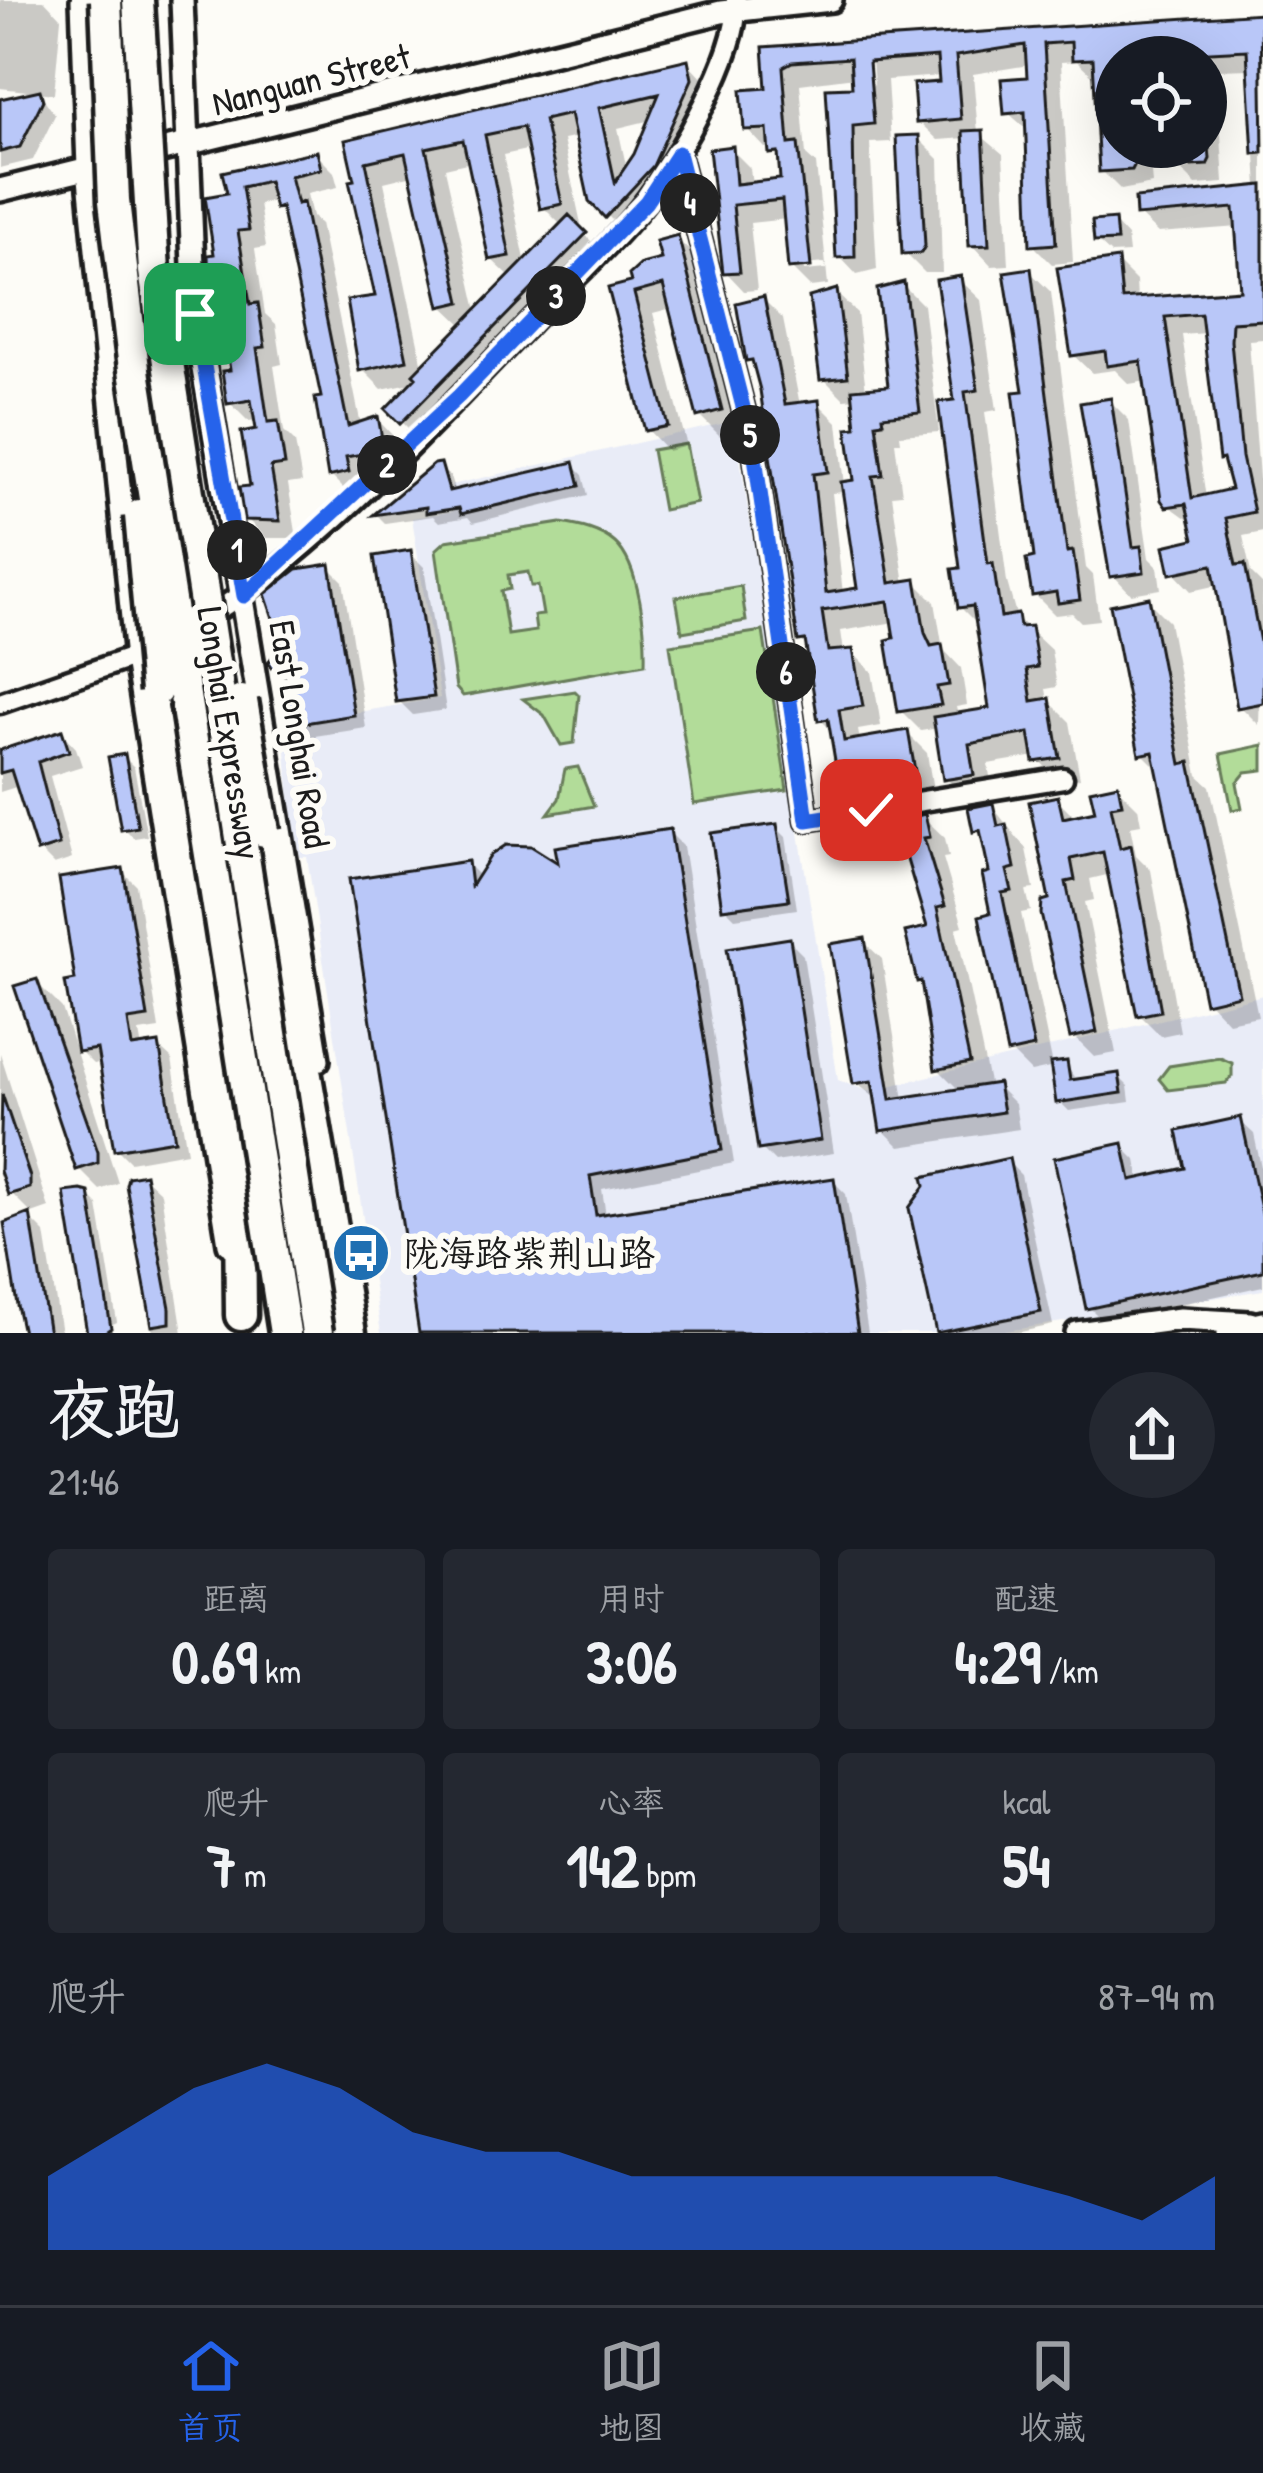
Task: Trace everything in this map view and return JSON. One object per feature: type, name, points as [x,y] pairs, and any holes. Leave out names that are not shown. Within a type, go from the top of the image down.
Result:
[{"type":"highway","name":"Longhai Expressway","points":[[106,0],[114,201],[136,377],[285,1333]]},
{"type":"highway","name":"Longhai Expressway","points":[[138,0],[154,271],[317,1333]]},
{"type":"highway","points":[[140,74],[150,0]]},
{"type":"highway","points":[[170,372],[202,467],[350,1333]]},
{"type":"highway","points":[[136,377],[148,637],[239,1209],[243,1324]]},
{"type":"main road","points":[[1231,1333],[1263,1325]]},
{"type":"street","points":[[82,0],[88,168],[136,658],[243,1324]]},
{"type":"street","name":"East Longhai Road","points":[[182,0],[184,144],[195,314],[362,1333]]},
{"type":"street","name":"Nanguan Street","points":[[0,190],[737,5],[831,0]]},
{"type":"street","points":[[0,703],[136,658],[244,596],[459,396],[646,202],[707,102],[737,5]]},
{"type":"street","points":[[678,153],[754,450],[807,820],[1063,778]]},
{"type":"street","points":[[1077,1333],[1180,1319],[1263,1325]]},
{"type":"shaded area","points":[[734,421],[838,1080],[868,1091],[1263,995],[1263,1290],[993,1333],[381,1333],[307,857],[300,857],[290,803],[284,725],[440,698],[412,518],[454,511],[451,485]]},
{"type":"green space","points":[[686,444],[697,503],[663,510],[652,450]]},
{"type":"green space","points":[[561,523],[609,539],[624,553],[636,583],[645,664],[463,696],[456,688],[436,550],[446,541]],"holes":[[[528,572],[531,586],[538,586],[543,615],[534,616],[536,631],[508,635],[501,591],[510,589],[508,575]]]},
{"type":"green space","points":[[741,586],[746,621],[682,632],[676,597]]},
{"type":"green space","points":[[763,631],[787,790],[694,804],[670,645]]},
{"type":"green space","points":[[575,691],[579,695],[574,743],[561,745],[544,715],[523,699]]},
{"type":"green space","points":[[1263,745],[1263,770],[1246,772],[1237,783],[1242,808],[1232,810],[1221,754]]},
{"type":"green space","points":[[578,767],[594,806],[548,814],[559,799],[565,769]]},
{"type":"green space","points":[[1220,1058],[1232,1063],[1232,1076],[1226,1083],[1168,1090],[1159,1079],[1169,1066]]},
{"type":"building","points":[[1261,13],[1263,153],[1253,154],[1247,50],[1227,51],[1227,36],[1095,36],[1095,97],[1093,59],[1072,60],[1071,42],[1044,44],[1056,244],[1030,246],[1025,112],[1004,114],[1001,79],[1027,77],[1025,45],[956,56],[961,119],[916,123],[913,84],[939,82],[937,57],[869,62],[874,124],[853,126],[855,257],[836,258],[826,88],[852,87],[850,58],[792,62],[783,67],[789,144],[798,143],[811,267],[788,269],[782,200],[733,205],[740,272],[723,273],[709,149],[733,146],[736,184],[780,179],[778,153],[769,154],[767,129],[744,130],[741,90],[766,88],[763,47]]},
{"type":"building","points":[[688,59],[692,79],[653,166],[605,218],[589,201],[570,114],[544,120],[562,204],[540,209],[523,127],[485,135],[510,256],[489,260],[463,140],[426,148],[461,302],[440,307],[405,153],[366,162],[407,360],[359,371],[347,300],[375,296],[349,181],[354,180],[345,140]],"holes":[[[659,94],[634,154],[615,182],[599,108]]]},
{"type":"building","points":[[40,90],[43,100],[20,147],[0,152],[0,99]]},
{"type":"building","points":[[983,130],[989,245],[969,246],[963,131]]},
{"type":"building","points":[[919,135],[925,246],[921,253],[902,254],[896,136]]},
{"type":"building","points":[[317,151],[321,169],[290,176],[297,204],[303,202],[348,426],[378,416],[384,450],[346,457],[349,472],[328,477],[315,398],[321,397],[281,207],[275,209],[268,181],[242,187],[249,230],[238,231],[250,304],[258,303],[265,347],[257,348],[268,422],[278,421],[285,465],[271,467],[280,521],[244,520],[239,487],[250,486],[241,432],[256,429],[251,400],[227,404],[222,371],[230,370],[221,314],[236,311],[233,285],[209,289],[208,255],[214,254],[205,197],[227,193],[222,172]]},
{"type":"building","points":[[1099,168],[1133,168],[1132,170],[1099,172]]},
{"type":"building","points":[[1263,185],[1263,320],[1232,322],[1231,341],[1242,457],[1254,512],[1226,518],[1236,565],[1245,564],[1263,658],[1263,703],[1237,708],[1212,565],[1170,574],[1164,546],[1194,539],[1186,504],[1166,507],[1161,500],[1141,361],[1107,366],[1105,351],[1071,356],[1057,268],[1118,259],[1122,299],[1240,290],[1234,208],[1136,216],[1135,198]],"holes":[[[1201,314],[1219,460],[1223,459],[1231,489],[1192,498],[1165,317]]]},
{"type":"building","points":[[569,215],[587,233],[400,424],[385,409],[416,377],[413,374]]},
{"type":"building","points":[[1115,219],[1117,241],[1094,242],[1092,221]]},
{"type":"building","points":[[678,235],[722,410],[697,417],[663,285],[634,293],[668,426],[645,431],[608,288],[631,282],[629,275],[641,264],[661,259],[656,241]]},
{"type":"building","points":[[1031,268],[1067,552],[1073,551],[1080,600],[1058,603],[1056,592],[1032,596],[1026,559],[1034,557],[1013,392],[1023,391],[1004,272]]},
{"type":"building","points":[[961,276],[978,390],[965,392],[988,564],[993,563],[1001,617],[1018,614],[1020,627],[1031,626],[1038,667],[1027,669],[1032,701],[1050,698],[1060,758],[1034,762],[1029,733],[969,744],[974,775],[943,780],[933,717],[989,708],[973,606],[958,608],[952,569],[960,568],[938,402],[954,400],[936,280]]},
{"type":"building","points":[[904,282],[920,412],[882,416],[883,422],[876,423],[883,475],[873,476],[890,583],[916,579],[925,633],[931,646],[942,644],[949,685],[937,687],[941,705],[898,712],[886,640],[894,638],[888,601],[822,611],[828,651],[853,649],[863,706],[839,710],[844,741],[908,730],[915,771],[897,774],[895,763],[854,770],[856,781],[839,784],[828,719],[818,721],[805,640],[798,641],[760,390],[752,360],[746,361],[736,303],[764,296],[785,404],[819,400],[828,472],[813,474],[826,593],[857,588],[841,482],[854,480],[847,428],[856,427],[852,389],[888,386],[877,289]]},
{"type":"building","points":[[837,289],[848,377],[820,380],[809,297]]},
{"type":"building","points":[[1111,398],[1133,547],[1141,546],[1144,572],[1110,577],[1080,403]]},
{"type":"building","points":[[574,462],[580,486],[461,514],[459,508],[426,513],[426,507],[373,515],[434,464],[441,463],[449,491]]},
{"type":"building","points":[[411,550],[434,697],[396,702],[374,556]]},
{"type":"building","points":[[330,564],[354,715],[286,726],[282,704],[289,672],[272,669],[268,662],[282,645],[265,594],[297,569]]},
{"type":"building","points":[[1149,597],[1181,764],[1190,762],[1239,995],[1205,1003],[1153,752],[1139,755],[1110,605]]},
{"type":"building","points":[[62,730],[69,751],[38,762],[59,845],[37,852],[11,770],[0,773],[0,750]]},
{"type":"building","points":[[125,754],[138,827],[121,830],[108,757]]},
{"type":"building","points":[[1118,784],[1122,804],[1111,806],[1120,848],[1131,845],[1161,1011],[1137,1016],[1103,852],[1071,859],[1075,880],[1066,882],[1097,1032],[1070,1038],[1041,914],[1042,901],[1049,899],[1029,802],[1058,796],[1063,818],[1095,811],[1090,790]]},
{"type":"building","points":[[993,803],[998,826],[1006,824],[1015,868],[1007,870],[1012,891],[1002,893],[1034,1047],[1007,1053],[979,916],[990,913],[982,874],[989,872],[980,830],[973,832],[968,808]]},
{"type":"building","points":[[925,814],[930,837],[924,838],[945,906],[937,908],[970,1063],[935,1070],[921,981],[917,982],[905,932],[927,927],[902,843],[909,841],[904,819]]},
{"type":"building","points":[[777,824],[789,900],[722,909],[711,833]]},
{"type":"building","points":[[670,829],[722,1150],[590,1176],[596,1215],[834,1178],[858,1333],[419,1333],[349,879],[468,861],[471,886],[491,855],[506,845],[531,846],[558,863],[555,847]]},
{"type":"building","points":[[123,868],[148,1017],[128,1020],[132,1047],[159,1043],[175,1140],[114,1150],[97,1049],[77,1052],[65,982],[75,980],[59,878]]},
{"type":"building","points":[[790,938],[821,1140],[758,1150],[727,948]]},
{"type":"building","points":[[865,938],[891,1099],[998,1083],[1003,1112],[880,1131],[872,1081],[853,1084],[830,944]]},
{"type":"building","points":[[37,979],[98,1152],[98,1163],[76,1170],[14,986]]},
{"type":"building","points":[[1067,1061],[1070,1080],[1119,1073],[1122,1093],[1056,1103],[1050,1063]]},
{"type":"building","points":[[2,1094],[30,1177],[30,1188],[8,1195],[0,1171]]},
{"type":"building","points":[[1241,1117],[1263,1218],[1263,1271],[1086,1309],[1054,1158],[1123,1143],[1131,1180],[1185,1168],[1177,1131]]},
{"type":"building","points":[[1009,1158],[1041,1312],[936,1333],[909,1208],[925,1186],[923,1177]]},
{"type":"building","points":[[145,1174],[170,1308],[170,1323],[152,1326],[126,1185],[128,1177]]},
{"type":"building","points":[[64,1192],[89,1192],[111,1328],[104,1333],[87,1333]]},
{"type":"building","points":[[30,1213],[49,1333],[23,1333],[4,1223]]},
{"type":"place","name":"陇海路紫荆山路","points":[[361,1253]]},
{"type":"route","points":[[195,314],[244,596],[459,396],[646,202],[678,153],[754,450],[807,820],[871,810]]}]
